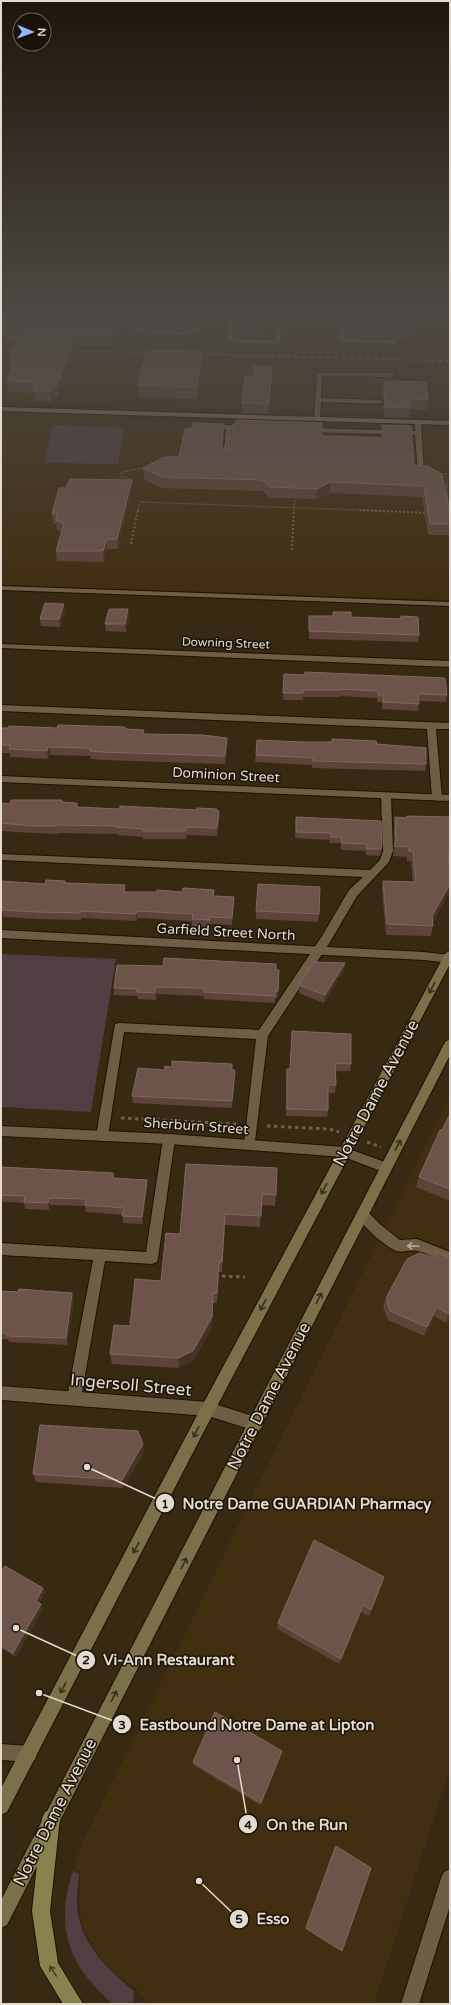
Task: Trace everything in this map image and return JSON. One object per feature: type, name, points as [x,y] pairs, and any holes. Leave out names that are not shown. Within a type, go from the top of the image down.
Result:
[{"type":"main road","points":[[1,409],[299,424],[317,418],[450,423]]},
{"type":"main road","name":"Notre Dame Avenue","points":[[1,1806],[208,1409],[449,957]]},
{"type":"main road","name":"Notre Dame Avenue","points":[[1,1918],[51,1818],[256,1424],[450,1044]]},
{"type":"main road","points":[[51,1818],[41,1911],[49,1966],[74,2004]]},
{"type":"street","points":[[317,418],[318,407]]},
{"type":"street","points":[[418,421],[421,473]]},
{"type":"street","points":[[299,424],[418,433]]},
{"type":"street","points":[[204,426],[252,428]]},
{"type":"street","points":[[226,458],[229,427]]},
{"type":"street","points":[[1,588],[450,604]]},
{"type":"street","name":"Downing Street","points":[[1,646],[450,664]]},
{"type":"street","points":[[1,708],[450,726]]},
{"type":"street","points":[[431,726],[437,798]]},
{"type":"street","name":"Dominion Street","points":[[1,779],[450,798]]},
{"type":"street","points":[[250,1145],[262,1035],[318,950],[353,893],[384,862],[388,851],[386,796]]},
{"type":"street","points":[[1,857],[372,874]]},
{"type":"street","name":"Garfield Street North","points":[[1,934],[449,957]]},
{"type":"street","points":[[102,1136],[119,1027],[262,1035]]},
{"type":"street","name":"Sherburn Street","points":[[1,1131],[168,1139],[344,1152],[386,1168]]},
{"type":"street","points":[[1,1249],[152,1258],[168,1139]]},
{"type":"street","points":[[362,1214],[376,1229],[398,1246],[417,1245],[450,1258]]},
{"type":"street","points":[[74,1398],[100,1255]]},
{"type":"street","name":"Ingersoll Street","points":[[1,1393],[208,1409],[256,1424]]},
{"type":"street","points":[[1,1752],[29,1754]]},
{"type":"street","points":[[410,2004],[450,1878]]},
{"type":"path","points":[[127,477],[121,477],[122,472],[148,467]]},
{"type":"path","points":[[421,473],[446,474],[449,486],[448,514]]},
{"type":"path","points":[[443,487],[449,486]]},
{"type":"path","points":[[292,550],[295,499]]},
{"type":"path","points":[[131,544],[140,502],[295,506],[433,513]]},
{"type":"path","points":[[222,1276],[246,1277]]},
{"type":"shaded area","points":[[159,407],[450,407],[450,415]]},
{"type":"shaded area","points":[[1,416],[450,430],[450,600],[1,585]]},
{"type":"shaded area","points":[[53,425],[116,427],[124,431],[118,464],[44,463]]},
{"type":"shaded area","points":[[1,954],[116,959],[91,1112],[1,1107]]},
{"type":"shaded area","points":[[450,1095],[450,1768],[374,2004],[148,2004],[136,1989],[118,1976],[101,1959],[84,1930],[79,1910],[80,1871],[74,1869],[81,1845]]},
{"type":"shaded area","points":[[73,1871],[79,1874],[77,1905],[83,1931],[96,1954],[134,1991],[133,2004],[113,2004],[98,1990],[76,1960],[69,1944],[65,1910],[67,1891]]},
{"type":"building","points":[[385,407],[410,407],[410,408]]},
{"type":"building","points":[[236,420],[322,423],[322,436],[383,438],[382,425],[411,426],[414,465],[427,466],[442,474],[450,508],[450,524],[430,524],[424,486],[330,482],[317,489],[270,487],[262,480],[162,477],[143,468],[164,457],[179,457],[185,429],[192,428],[193,423],[224,424],[221,446],[225,450],[231,447],[233,424],[236,424]]},
{"type":"building","points":[[70,479],[132,480],[117,539],[107,539],[103,551],[56,551],[64,524],[56,520],[57,514],[52,514],[59,488],[66,488]]},
{"type":"building","points":[[45,603],[64,604],[59,619],[40,619]]},
{"type":"building","points":[[109,609],[128,609],[125,624],[105,624]]},
{"type":"building","points":[[333,612],[351,612],[351,617],[401,619],[401,616],[418,617],[419,635],[309,631],[309,616],[333,616]]},
{"type":"building","points":[[305,672],[445,678],[447,695],[418,694],[419,704],[383,702],[383,695],[378,695],[378,691],[339,689],[303,690],[303,693],[283,693],[284,674],[305,675]]},
{"type":"building","points":[[58,725],[125,727],[125,729],[144,730],[143,734],[203,735],[227,738],[225,756],[101,752],[90,751],[90,748],[48,747],[47,751],[9,749],[10,745],[1,745],[1,728],[8,728],[9,726],[57,728]]},
{"type":"building","points":[[332,739],[376,741],[377,744],[426,748],[426,764],[313,761],[313,758],[256,755],[257,740],[332,742]]},
{"type":"building","points":[[11,800],[62,800],[62,802],[77,803],[77,807],[120,809],[120,806],[197,810],[197,808],[217,809],[216,811],[219,811],[217,828],[187,827],[186,831],[143,831],[143,829],[116,826],[32,826],[1,823],[1,803],[10,804]]},
{"type":"building","points":[[407,816],[450,817],[450,852],[448,852],[450,884],[432,916],[433,926],[387,924],[383,881],[416,882],[413,851],[409,851],[409,847],[394,846],[396,840],[395,817],[407,818]]},
{"type":"building","points":[[296,817],[381,821],[381,849],[366,849],[366,844],[342,843],[341,837],[331,837],[331,833],[296,832]]},
{"type":"building","points":[[46,880],[65,881],[65,883],[125,885],[124,892],[157,892],[157,890],[182,892],[183,888],[214,890],[213,896],[234,897],[232,918],[210,917],[210,920],[192,919],[193,914],[137,911],[136,914],[80,911],[80,913],[2,910],[1,881],[45,884]]},
{"type":"building","points":[[258,884],[320,887],[319,914],[256,911]]},
{"type":"building","points":[[164,958],[276,964],[276,970],[279,970],[278,991],[275,991],[275,996],[204,992],[204,988],[156,987],[155,993],[137,992],[137,989],[114,988],[117,965],[163,966]]},
{"type":"building","points":[[314,962],[345,963],[325,995],[299,985]]},
{"type":"building","points":[[292,1031],[351,1034],[351,1064],[335,1063],[336,1085],[328,1085],[328,1110],[287,1109],[287,1069],[290,1069]]},
{"type":"building","points":[[172,1061],[232,1064],[232,1070],[235,1070],[232,1101],[132,1096],[138,1068],[164,1070],[165,1066],[172,1067]]},
{"type":"building","points":[[450,1114],[450,1189],[419,1177],[440,1130],[442,1130]]},
{"type":"building","points":[[186,1164],[277,1168],[276,1195],[262,1194],[261,1216],[225,1214],[222,1262],[219,1262],[217,1293],[213,1293],[212,1317],[193,1351],[178,1358],[110,1354],[114,1325],[130,1326],[135,1279],[161,1281],[166,1233],[180,1234]]},
{"type":"building","points":[[1,1167],[113,1173],[113,1178],[147,1180],[142,1217],[122,1216],[124,1208],[85,1205],[86,1199],[49,1198],[48,1203],[24,1202],[25,1196],[1,1195]]},
{"type":"building","points":[[437,1252],[450,1258],[450,1313],[448,1314],[437,1307],[427,1327],[390,1311],[386,1298],[407,1259],[420,1253],[435,1258]]},
{"type":"building","points":[[19,1289],[72,1293],[66,1338],[7,1336],[7,1333],[1,1333],[1,1291],[18,1292]]},
{"type":"building","points":[[40,1425],[138,1431],[143,1444],[122,1480],[33,1474]]},
{"type":"building","points":[[314,1540],[384,1577],[371,1610],[363,1605],[341,1659],[278,1623]]},
{"type":"building","points":[[5,1566],[43,1588],[36,1601],[41,1604],[13,1653],[1,1645],[1,1572]]},
{"type":"building","points":[[215,1712],[282,1751],[261,1803],[193,1762]]},
{"type":"building","points":[[336,1846],[371,1868],[342,1951],[306,1928]]},
{"type":"place","name":"Notre Dame GUARDIAN Pharmacy","points":[[87,1467]]},
{"type":"place","name":"Vi-Ann Restaurant","points":[[16,1628]]},
{"type":"place","name":"Eastbound Notre Dame at Lipton","points":[[39,1693]]},
{"type":"place","name":"On the Run","points":[[237,1760]]},
{"type":"place","name":"Esso","points":[[199,1881]]}]
